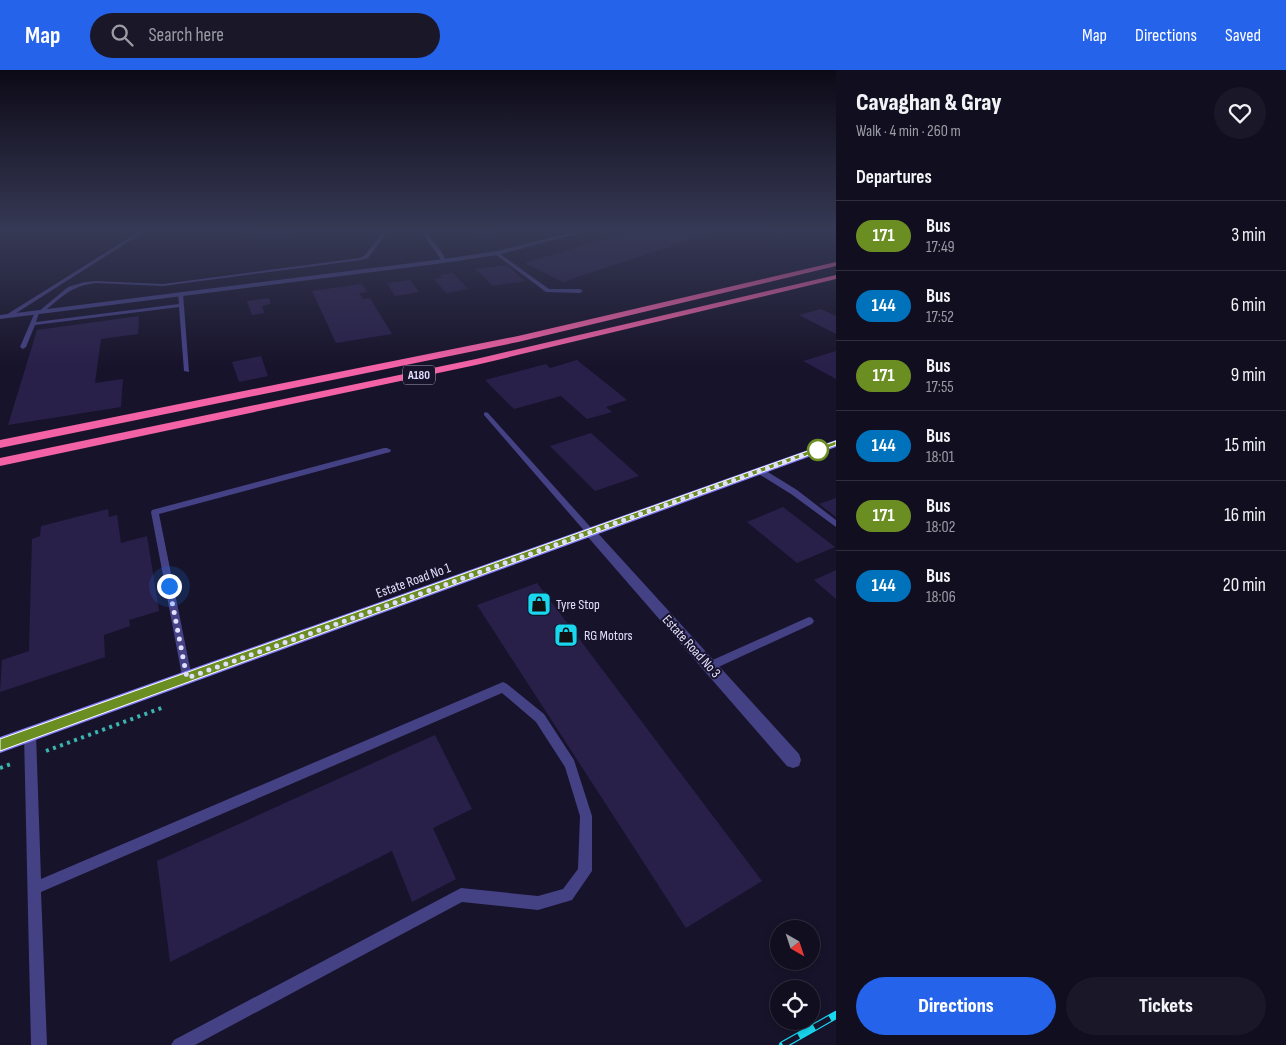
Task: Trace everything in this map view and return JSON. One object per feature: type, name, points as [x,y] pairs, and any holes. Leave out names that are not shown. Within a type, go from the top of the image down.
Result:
[{"type":"highway","name":"A180","points":[[0,444],[498,343],[787,276]]},
{"type":"highway","name":"A180","points":[[0,462],[476,362],[836,277]]},
{"type":"street","points":[[4,317],[328,276]]},
{"type":"street","name":"Estate Road No 1","points":[[0,745],[836,443]]},
{"type":"street","name":"Estate Road No 3","points":[[591,533],[793,760]]},
{"type":"lane","points":[[4,317],[72,276]]},
{"type":"lane","points":[[23,347],[39,312],[70,288],[85,283],[163,285],[238,276]]},
{"type":"lane","points":[[528,276],[548,290],[580,291]]},
{"type":"lane","points":[[181,294],[187,371]]},
{"type":"lane","points":[[32,324],[182,304]]},
{"type":"lane","points":[[486,414],[591,533]]},
{"type":"lane","points":[[187,678],[155,512],[387,450]]},
{"type":"lane","points":[[760,471],[794,492],[836,524]]},
{"type":"lane","points":[[710,666],[809,621]]},
{"type":"lane","points":[[36,888],[503,687],[540,718],[570,764],[586,816],[585,871],[567,895],[538,903],[461,895],[179,1045]]},
{"type":"lane","points":[[30,734],[36,888],[39,1045]]},
{"type":"building","points":[[440,276],[455,276],[468,289],[446,293],[434,279],[442,278]]},
{"type":"building","points":[[482,276],[519,276],[525,281],[493,286]]},
{"type":"building","points":[[550,276],[583,276],[563,282]]},
{"type":"building","points":[[410,280],[419,292],[395,296],[387,283]]},
{"type":"building","points":[[362,284],[367,292],[359,293],[363,299],[370,298],[392,334],[336,343],[312,291]]},
{"type":"building","points":[[269,298],[271,304],[262,306],[264,313],[252,315],[247,301]]},
{"type":"building","points":[[821,309],[836,316],[836,334],[799,315]]},
{"type":"building","points":[[139,316],[138,334],[101,339],[95,383],[123,379],[121,407],[8,425],[37,330]]},
{"type":"building","points":[[836,351],[836,379],[803,361]]},
{"type":"building","points":[[261,356],[268,376],[239,382],[232,362]]},
{"type":"building","points":[[577,360],[627,400],[606,407],[612,412],[587,419],[561,396],[514,409],[485,380],[546,364],[550,368]]},
{"type":"building","points":[[591,433],[639,476],[595,491],[550,446]]},
{"type":"building","points":[[836,498],[836,517],[819,504]]},
{"type":"building","points":[[783,507],[835,547],[797,563],[747,522]]},
{"type":"building","points":[[108,509],[109,517],[117,515],[121,543],[147,536],[159,611],[129,620],[130,626],[104,635],[105,657],[0,692],[2,660],[29,651],[32,539],[40,536],[41,526]]},
{"type":"building","points":[[836,570],[836,599],[814,580]]},
{"type":"building","points":[[537,583],[762,881],[686,928],[477,605]]},
{"type":"building","points":[[435,735],[472,809],[433,828],[456,879],[412,902],[392,851],[170,962],[157,861]]},
{"type":"railway","points":[[783,1045],[836,1015]]},
{"type":"bus line","name":"171","points":[[0,745],[836,443]]},
{"type":"place","name":"Tyre Stop","points":[[539,604]]},
{"type":"place","name":"RG Motors","points":[[566,635]]},
{"type":"route","points":[[169,586],[187,678],[818,450]]}]
